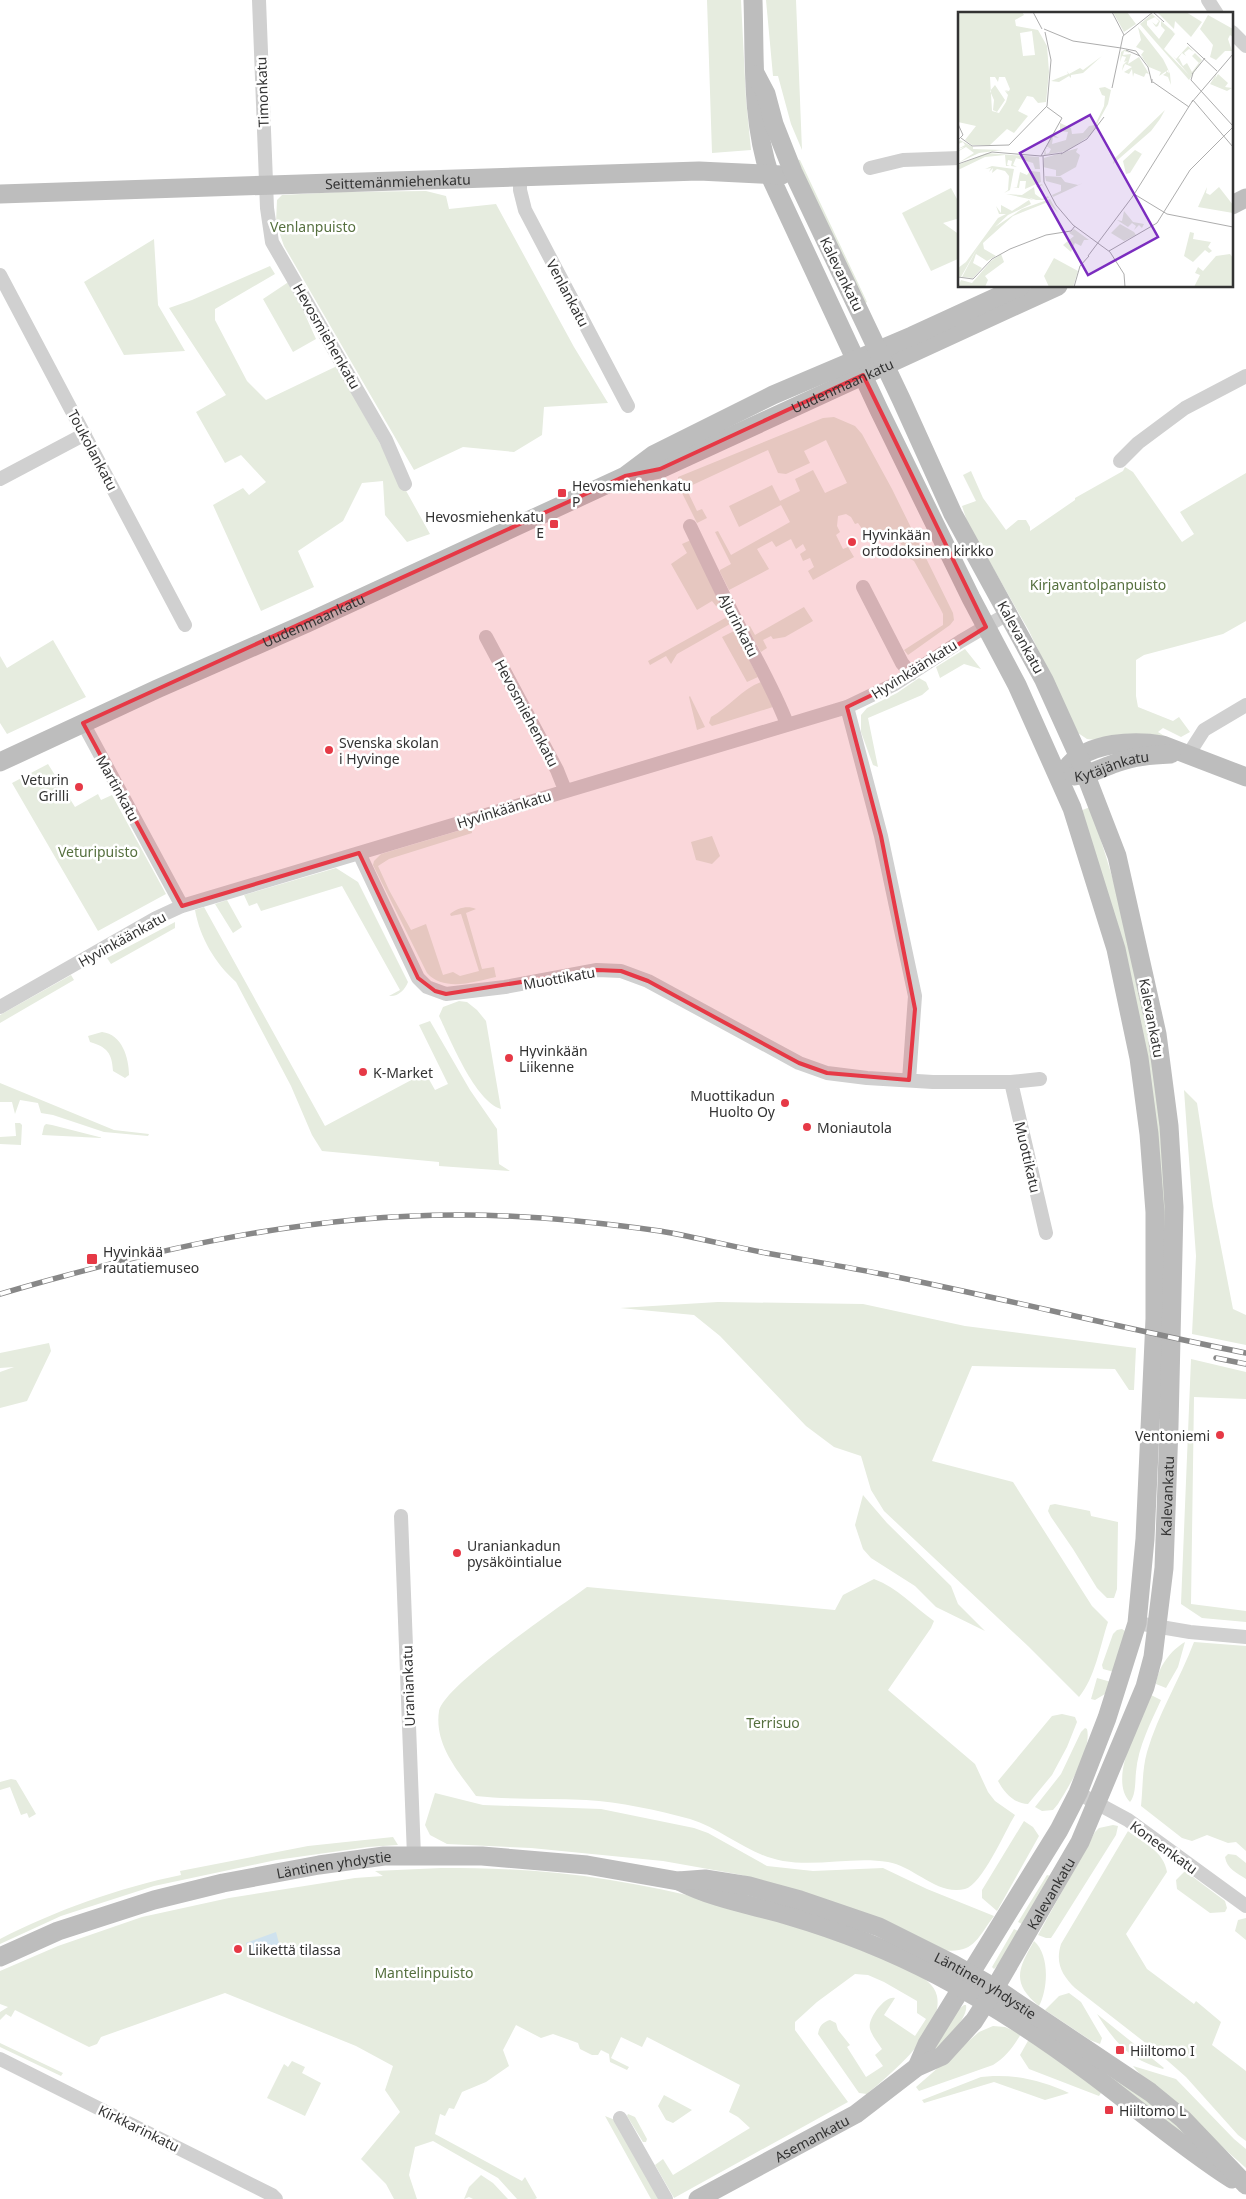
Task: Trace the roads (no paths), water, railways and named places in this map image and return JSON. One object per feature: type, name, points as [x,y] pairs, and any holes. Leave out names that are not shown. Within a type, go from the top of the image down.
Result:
[{"type":"main road","name":"Kalevankatu","points":[[753,0],[756,116],[764,157],[770,176],[859,367],[986,627],[1017,685],[1072,808],[1116,949],[1139,1058],[1149,1134],[1155,1212],[1155,1319],[1146,1539],[1137,1623],[1109,1710],[1078,1793],[1059,1830],[966,1981]]},
{"type":"main road","name":"Kalevankatu","points":[[756,75],[766,94],[774,124],[793,172],[882,358],[953,514],[1044,680],[1086,775],[1117,856],[1132,917],[1157,1034],[1169,1126],[1174,1207],[1170,1407],[1164,1568],[1153,1657],[1145,1687],[1098,1803],[1065,1870],[991,1996]]},
{"type":"main road","name":"Seittemänmiehenkatu","points":[[0,194],[698,171],[770,176],[779,176],[793,172]]},
{"type":"main road","points":[[1234,204],[1246,198]]},
{"type":"main road","name":"Uudenmaankatu","points":[[882,358],[1018,288]]},
{"type":"main road","name":"Uudenmaankatu","points":[[0,762],[625,476],[660,469],[859,367],[1053,288]]},
{"type":"main road","name":"Kytäjänkatu","points":[[1058,776],[1078,755],[1114,744],[1134,742],[1163,745],[1246,777]]},
{"type":"main road","name":"Kytäjänkatu","points":[[1058,776],[1086,775],[1117,762],[1138,757],[1175,754],[1188,755]]},
{"type":"main road","name":"Läntinen yhdystie","points":[[0,1957],[75,1925],[180,1894],[223,1883],[384,1856],[482,1856],[587,1865],[678,1881],[704,1893],[790,1916],[850,1936],[966,1981],[1150,2092],[1183,2119],[1246,2187]]},
{"type":"main road","name":"Asemankatu","points":[[917,2067],[928,2044],[966,1981]]},
{"type":"main road","name":"Asemankatu","points":[[698,2199],[856,2114],[917,2067],[942,2056],[974,2021],[991,1996]]},
{"type":"street","name":"Timonkatu","points":[[259,0],[266,185]]},
{"type":"street","points":[[1208,0],[1216,12]]},
{"type":"street","points":[[870,168],[903,160],[958,158]]},
{"type":"street","name":"Venlankatu","points":[[520,176],[520,190],[525,210],[628,406]]},
{"type":"street","name":"Hevosmiehenkatu","points":[[266,185],[269,228],[272,242],[386,440],[405,484]]},
{"type":"street","name":"Toukolankatu","points":[[0,274],[185,626]]},
{"type":"street","points":[[1120,461],[1138,443],[1185,408],[1246,376]]},
{"type":"street","points":[[0,479],[85,434]]},
{"type":"street","name":"Ajurinkatu","points":[[690,526],[714,573],[723,596],[782,710],[787,724]]},
{"type":"street","points":[[863,587],[902,663],[911,674]]},
{"type":"street","name":"Hyvinkäänkatu","points":[[0,1007],[156,918],[182,906],[847,707],[879,693],[961,640],[1008,613]]},
{"type":"street","name":"Hevosmiehenkatu","points":[[486,637],[557,770],[565,790]]},
{"type":"street","points":[[1188,755],[1204,730],[1246,705]]},
{"type":"street","points":[[847,707],[881,836],[915,996],[909,1080]]},
{"type":"street","name":"Martinkatu","points":[[83,723],[182,906]]},
{"type":"street","name":"Muottikatu","points":[[359,853],[418,978],[435,992],[452,994],[504,987],[597,970],[621,971],[648,981],[799,1063],[827,1073],[909,1080],[1011,1082],[1040,1079]]},
{"type":"street","name":"Muottikatu","points":[[1011,1082],[1046,1233]]},
{"type":"street","name":"Uraniankatu","points":[[401,1516],[414,1856]]},
{"type":"street","points":[[1137,1623],[1190,1632],[1246,1637]]},
{"type":"street","name":"Koneenkatu","points":[[1078,1793],[1128,1820],[1246,1906]]},
{"type":"street","name":"Kirkkarinkatu","points":[[0,2059],[272,2195],[276,2199]]},
{"type":"street","points":[[620,2118],[666,2199]]},
{"type":"water","points":[[276,1932],[280,1947],[252,1958],[246,1943]]},
{"type":"railway","points":[[0,1294],[171,1249],[287,1228],[404,1216],[512,1216],[586,1222],[673,1233],[766,1253],[897,1277],[1246,1353]]},
{"type":"railway","points":[[1216,1358],[1246,1364]]},
{"type":"place","name":"Hevosmiehenkatu P","points":[[562,493]]},
{"type":"place","name":"Hevosmiehenkatu E","points":[[554,524]]},
{"type":"place","name":"Hyvinkään ortodoksinen kirkko","points":[[852,542]]},
{"type":"place","name":"Svenska skolan i Hyvinge","points":[[329,750]]},
{"type":"place","name":"Veturin Grilli","points":[[79,787]]},
{"type":"place","name":"Hyvinkään Liikenne","points":[[509,1058]]},
{"type":"place","name":"K-Market","points":[[363,1072]]},
{"type":"place","name":"Muottikadun Huolto Oy","points":[[785,1103]]},
{"type":"place","name":"Moniautola","points":[[807,1127]]},
{"type":"place","name":"Hyvinkää rautatiemuseo","points":[[92,1259]]},
{"type":"place","name":"Ventoniemi","points":[[1220,1435]]},
{"type":"place","name":"Uraniankadun pysäköintialue","points":[[457,1553]]},
{"type":"place","name":"Liikettä tilassa","points":[[238,1949]]},
{"type":"place","name":"Hiiltomo I","points":[[1120,2050]]},
{"type":"place","name":"Hiiltomo L","points":[[1109,2110]]},
{"type":"park label","name":"Venlanpuisto","points":[[313,226]]},
{"type":"park label","name":"Kirjavantolpanpuisto","points":[[1098,584]]},
{"type":"park label","name":"Veturipuisto","points":[[98,851]]},
{"type":"park label","name":"Terrisuo","points":[[773,1722]]},
{"type":"park label","name":"Mantelinpuisto","points":[[424,1972]]}]
